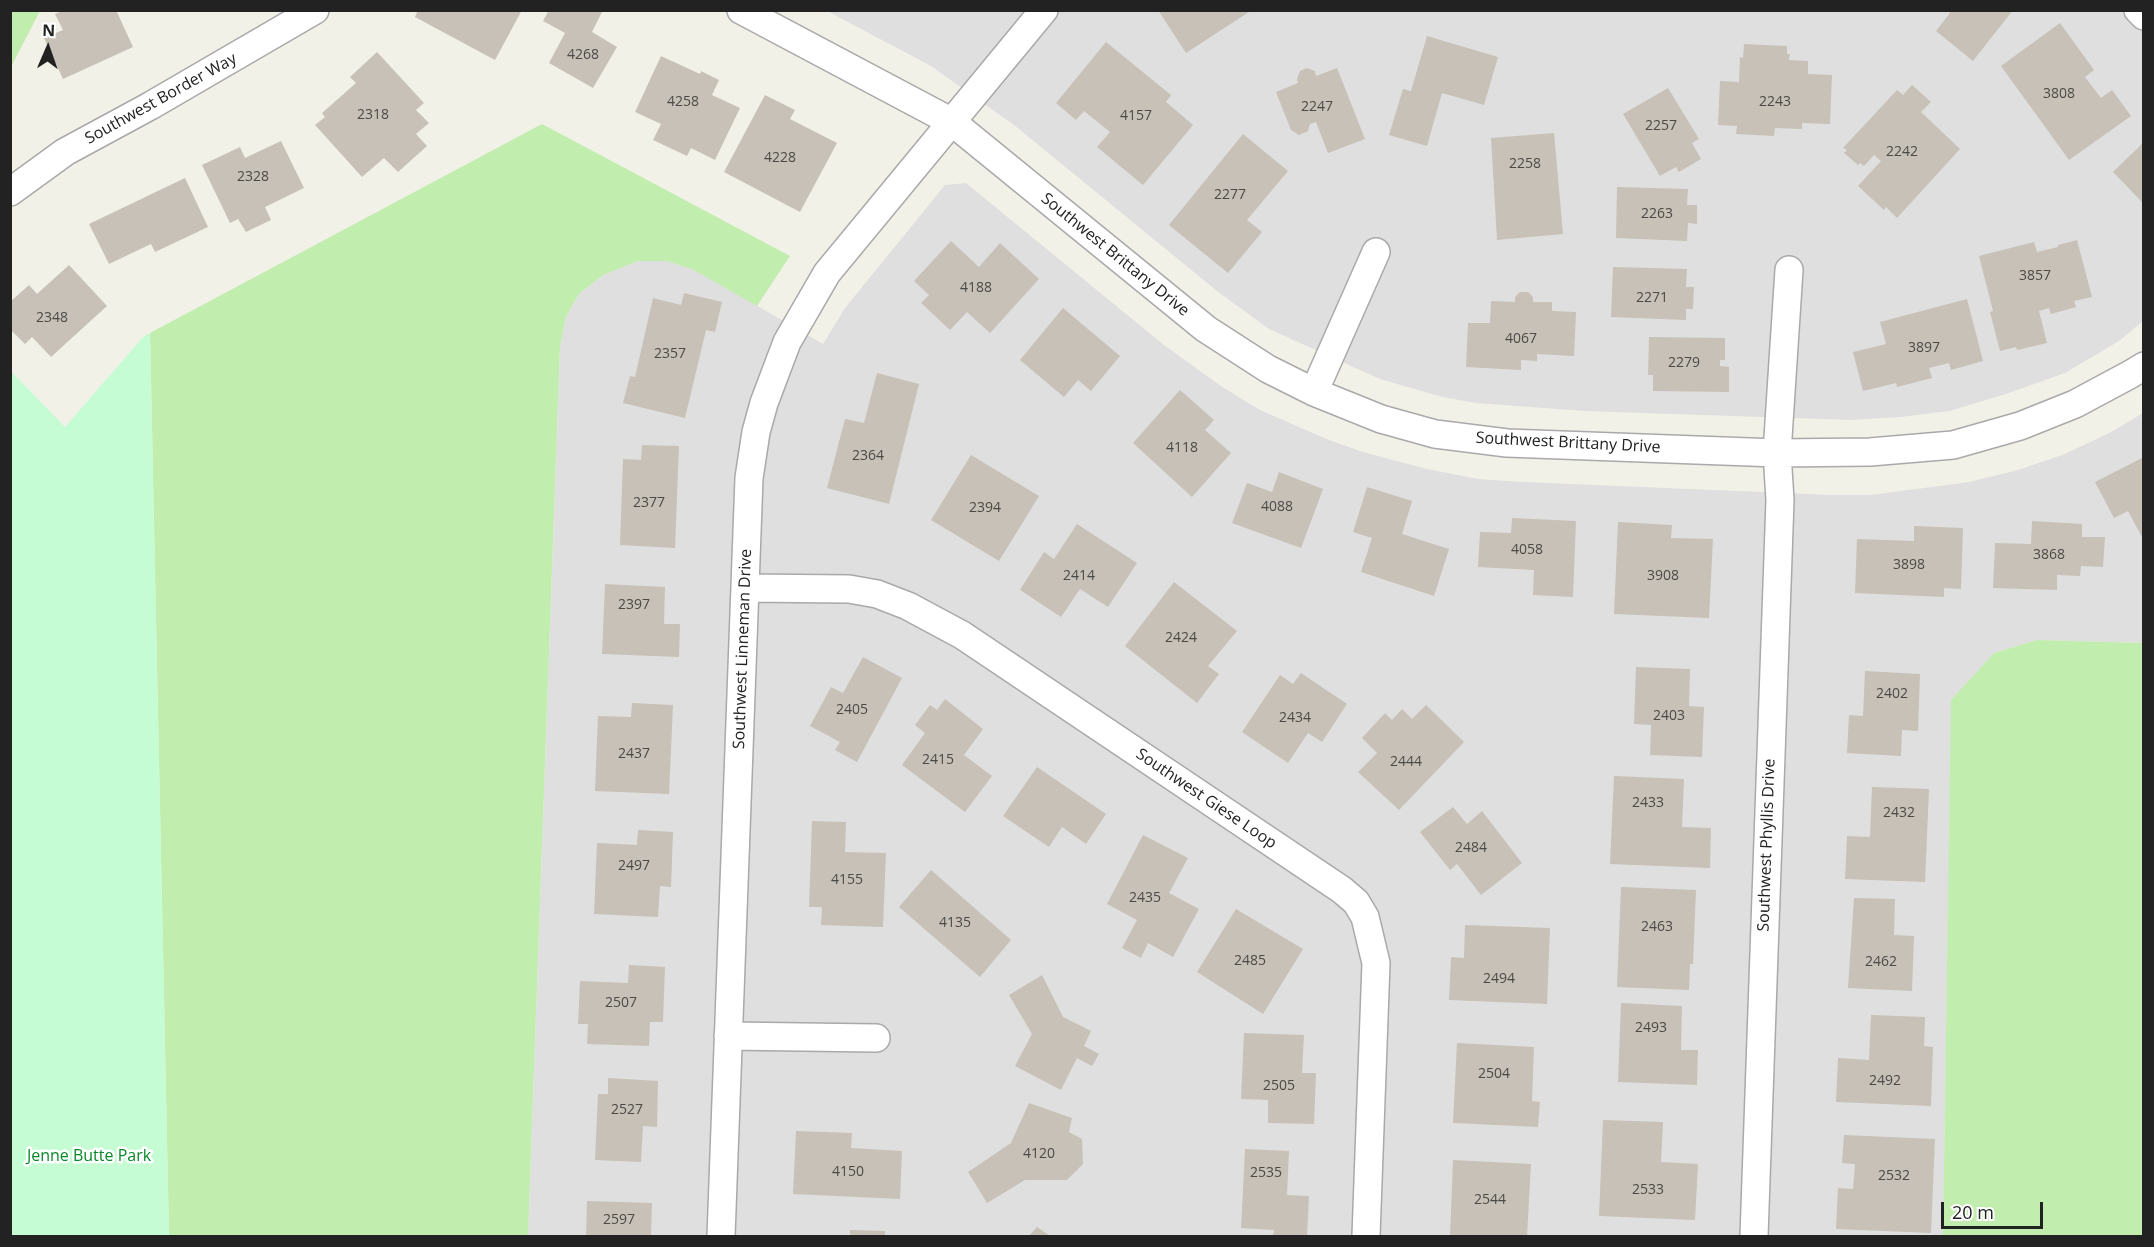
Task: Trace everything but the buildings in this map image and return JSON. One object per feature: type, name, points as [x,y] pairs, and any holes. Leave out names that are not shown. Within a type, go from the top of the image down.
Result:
[{"type":"street","name":"Southwest Border Way","points":[[10,192],[65,152],[150,106],[315,10]]},
{"type":"street","name":"Southwest Brittany Drive","points":[[741,10],[952,122],[1206,329],[1268,369],[1314,392],[1381,419],[1435,434],[1507,443],[1777,453],[1870,452],[1953,444],[2020,426],[2075,404],[2144,366]]},
{"type":"street","name":"Southwest Linneman Drive","points":[[721,1236],[749,478],[764,403],[787,342],[828,273],[1044,10]]},
{"type":"street","points":[[2138,10],[2144,16]]},
{"type":"street","points":[[1314,392],[1376,252]]},
{"type":"street","name":"Southwest Phyllis Drive","points":[[1754,1236],[1779,512],[1777,453],[1789,270]]},
{"type":"street","name":"Southwest Giese Loop","points":[[745,588],[849,589],[877,594],[908,606],[962,635],[1342,890],[1356,902],[1365,917],[1376,963],[1366,1236]]},
{"type":"street","points":[[728,1036],[876,1038]]},
{"type":"shaded area","points":[[827,11],[2143,11],[2143,321],[2119,341],[2065,373],[1950,411],[1901,417],[1852,420],[1584,411],[1476,403],[1442,397],[1380,379],[1269,329],[1217,291],[1014,125],[931,66]]},
{"type":"shaded area","points":[[966,183],[1164,345],[1221,386],[1260,410],[1363,452],[1427,469],[1478,479],[1871,495],[1969,482],[2018,470],[2065,454],[2111,432],[2143,413],[2143,643],[2037,640],[1994,653],[1952,700],[1943,1236],[528,1236],[560,346],[566,317],[579,294],[603,275],[638,261],[666,261],[692,269],[823,344],[845,308],[945,185]]},
{"type":"green space","points":[[10,11],[40,11],[11,67]]},
{"type":"green space","points":[[542,124],[790,256],[757,306],[692,269],[666,261],[638,261],[603,275],[579,294],[566,317],[560,346],[528,1236],[169,1236],[150,333]]},
{"type":"green space","name":"Jenne Butte Park","points":[[150,333],[169,1236],[11,1236],[11,371],[65,427],[143,337]]},
{"type":"green space","points":[[2037,640],[2143,643],[2143,1236],[1943,1236],[1951,700],[1994,653]]}]
